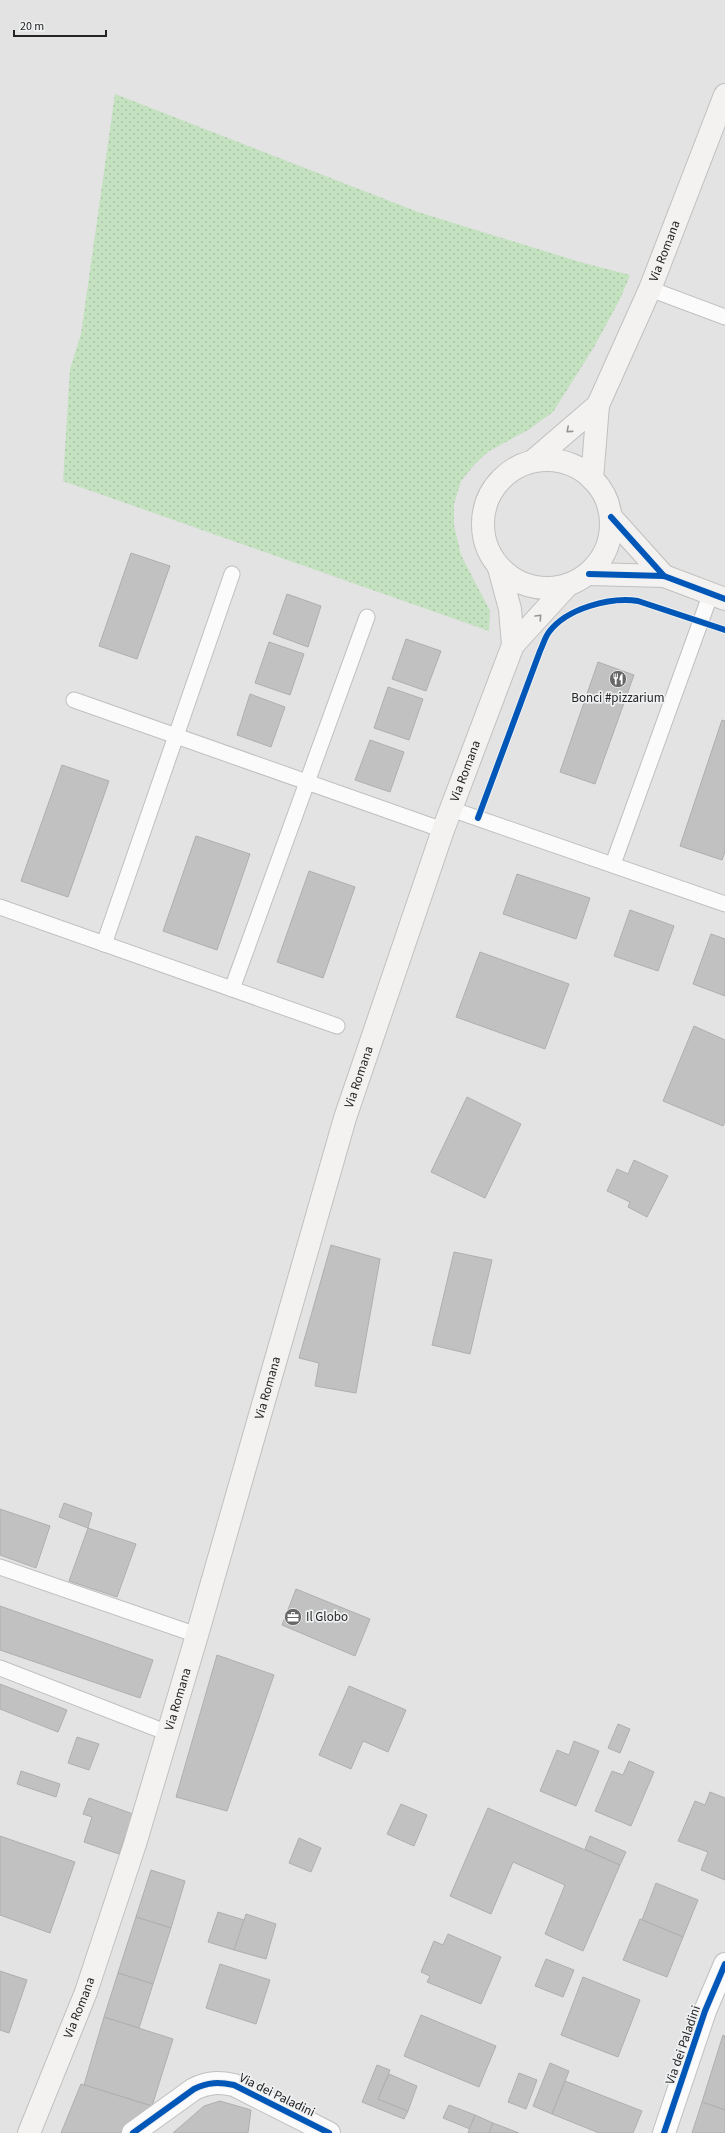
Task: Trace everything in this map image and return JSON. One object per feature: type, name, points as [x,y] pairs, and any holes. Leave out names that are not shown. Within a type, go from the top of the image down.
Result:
[{"type":"main road","name":"Via Romana","points":[[598,405],[626,347],[650,289],[725,95]]},
{"type":"main road","points":[[598,405],[534,460],[510,471],[494,489],[484,510],[483,531],[490,555],[499,568],[514,579],[532,587],[553,588],[575,584],[589,574],[606,547],[611,517]]},
{"type":"main road","points":[[592,479],[598,405]]},
{"type":"main road","points":[[534,460],[544,459],[567,462],[583,470],[592,479],[606,500],[611,517],[664,576]]},
{"type":"main road","points":[[499,568],[510,609],[513,645]]},
{"type":"main road","points":[[589,574],[664,576],[718,596]]},
{"type":"main road","points":[[513,645],[567,586]]},
{"type":"main road","name":"Via Romana","points":[[29,2133],[86,1992],[135,1844],[197,1635],[345,1118],[451,809],[513,645]]},
{"type":"street","name":"Via dei Paladini","points":[[664,2133],[706,2011],[725,1964]]},
{"type":"street","name":"Via dei Paladini","points":[[133,2133],[194,2089],[211,2082],[234,2085],[329,2133]]},
{"type":"lane","points":[[650,289],[725,317]]},
{"type":"lane","points":[[104,944],[232,574]]},
{"type":"lane","points":[[614,864],[718,596]]},
{"type":"lane","points":[[232,989],[367,617]]},
{"type":"lane","points":[[74,700],[444,830]]},
{"type":"lane","points":[[451,809],[614,864],[725,904]]},
{"type":"lane","points":[[0,907],[337,1026]]},
{"type":"lane","points":[[0,1567],[197,1635]]},
{"type":"lane","points":[[0,1668],[168,1733]]},
{"type":"green space","points":[[115,94],[418,212],[580,262],[630,275],[620,299],[594,347],[553,412],[528,430],[489,451],[475,464],[461,481],[454,504],[454,525],[461,555],[490,611],[489,631],[63,481],[70,369],[81,334]]},
{"type":"building","points":[[131,553],[170,566],[137,659],[99,646]]},
{"type":"building","points":[[287,594],[321,606],[308,647],[273,634]]},
{"type":"building","points":[[406,639],[441,651],[426,691],[392,679]]},
{"type":"building","points":[[269,642],[304,654],[290,695],[255,683]]},
{"type":"building","points":[[598,662],[634,675],[595,784],[560,772]]},
{"type":"building","points":[[388,687],[423,699],[409,740],[374,728]]},
{"type":"building","points":[[250,694],[285,707],[271,747],[237,735]]},
{"type":"building","points":[[722,720],[725,721],[725,852],[722,860],[680,846]]},
{"type":"building","points":[[370,740],[404,752],[390,792],[355,780]]},
{"type":"building","points":[[62,765],[109,781],[68,897],[21,881]]},
{"type":"building","points":[[196,836],[250,854],[217,950],[163,931]]},
{"type":"building","points":[[309,871],[355,887],[323,978],[277,962]]},
{"type":"building","points":[[517,874],[590,898],[576,939],[503,914]]},
{"type":"building","points":[[630,910],[674,926],[658,971],[614,956]]},
{"type":"building","points":[[711,934],[725,939],[725,996],[693,984]]},
{"type":"building","points":[[480,952],[569,984],[545,1049],[456,1017]]},
{"type":"building","points":[[694,1026],[725,1040],[725,1122],[723,1126],[663,1101]]},
{"type":"building","points":[[467,1097],[521,1124],[485,1198],[431,1172]]},
{"type":"building","points":[[634,1160],[668,1176],[647,1217],[628,1207],[630,1202],[607,1191],[617,1169],[628,1174]]},
{"type":"building","points":[[331,1245],[380,1259],[356,1393],[315,1386],[319,1363],[299,1358]]},
{"type":"building","points":[[454,1252],[492,1260],[470,1354],[432,1345]]},
{"type":"building","points":[[64,1503],[92,1513],[88,1528],[59,1517]]},
{"type":"building","points":[[0,1509],[50,1526],[36,1568],[0,1555]]},
{"type":"building","points":[[88,1528],[136,1544],[117,1597],[69,1581]]},
{"type":"building","points":[[296,1589],[370,1619],[355,1656],[282,1625]]},
{"type":"building","points":[[0,1606],[153,1660],[140,1698],[0,1650]]},
{"type":"building","points":[[217,1655],[274,1675],[227,1811],[176,1797]]},
{"type":"building","points":[[0,1684],[67,1710],[58,1732],[0,1709]]},
{"type":"building","points":[[349,1686],[406,1710],[388,1752],[363,1741],[351,1769],[319,1755]]},
{"type":"building","points":[[618,1724],[630,1729],[620,1753],[608,1748]]},
{"type":"building","points":[[77,1737],[99,1744],[89,1770],[68,1763]]},
{"type":"building","points":[[574,1741],[599,1751],[576,1806],[540,1791],[557,1750],[569,1755]]},
{"type":"building","points":[[629,1761],[654,1772],[631,1826],[595,1811],[612,1771],[623,1775]]},
{"type":"building","points":[[21,1771],[60,1784],[56,1797],[17,1784]]},
{"type":"building","points":[[710,1792],[725,1798],[725,1880],[701,1870],[708,1852],[678,1841],[695,1801],[705,1805]]},
{"type":"building","points":[[89,1798],[133,1814],[119,1854],[84,1842],[92,1817],[83,1814]]},
{"type":"building","points":[[401,1804],[427,1815],[414,1846],[387,1834]]},
{"type":"building","points":[[488,1808],[620,1865],[583,1951],[545,1934],[565,1885],[513,1862],[491,1914],[450,1896]]},
{"type":"building","points":[[0,1836],[75,1862],[50,1933],[0,1915]]},
{"type":"building","points":[[590,1836],[626,1852],[620,1865],[585,1849]]},
{"type":"building","points":[[299,1838],[321,1848],[311,1872],[289,1863]]},
{"type":"building","points":[[151,1870],[185,1881],[171,1928],[136,1917]]},
{"type":"building","points":[[656,1883],[698,1900],[683,1937],[642,1920]]},
{"type":"building","points":[[218,1912],[244,1920],[234,1950],[208,1942]]},
{"type":"building","points":[[246,1914],[276,1924],[266,1959],[234,1950]]},
{"type":"building","points":[[136,1917],[171,1928],[153,1984],[118,1973]]},
{"type":"building","points":[[640,1919],[683,1937],[667,1977],[623,1960]]},
{"type":"building","points":[[448,1934],[501,1957],[481,2004],[427,1982],[430,1976],[421,1972],[434,1941],[443,1945]]},
{"type":"building","points":[[546,1959],[574,1970],[563,1997],[535,1986]]},
{"type":"building","points":[[220,1964],[270,1980],[256,2024],[206,2008]]},
{"type":"building","points":[[0,1971],[27,1980],[9,2033],[0,2030]]},
{"type":"building","points":[[118,1973],[153,1984],[139,2028],[104,2017]]},
{"type":"building","points":[[583,1977],[640,2000],[618,2057],[561,2035]]},
{"type":"building","points":[[421,2015],[496,2046],[479,2087],[404,2056]]},
{"type":"building","points":[[104,2017],[173,2039],[152,2106],[84,2085]]},
{"type":"building","points":[[723,2035],[725,2036],[725,2110],[702,2102]]},
{"type":"building","points":[[550,2063],[569,2071],[552,2114],[533,2106]]},
{"type":"building","points":[[377,2065],[390,2070],[378,2099],[408,2111],[404,2119],[362,2102]]},
{"type":"building","points":[[519,2073],[537,2080],[526,2109],[508,2102]]},
{"type":"building","points":[[389,2074],[417,2086],[408,2111],[378,2099]]},
{"type":"building","points":[[565,2081],[642,2111],[633,2133],[599,2133],[552,2114]]},
{"type":"building","points":[[81,2084],[152,2106],[145,2117],[121,2133],[61,2133]]},
{"type":"building","points":[[220,2101],[251,2110],[248,2133],[173,2133],[204,2106]]},
{"type":"building","points":[[702,2102],[725,2110],[725,2133],[692,2133]]},
{"type":"building","points":[[449,2105],[475,2115],[470,2129],[443,2118]]},
{"type":"building","points":[[475,2115],[493,2123],[489,2133],[468,2133]]},
{"type":"building","points":[[493,2123],[519,2133],[489,2133]]},
{"type":"cycle path","points":[[611,517],[664,576]]},
{"type":"cycle path","points":[[589,574],[664,576],[725,599]]},
{"type":"cycle path","points":[[478,818],[545,639],[557,624],[567,616],[590,606],[627,600],[638,601],[725,630]]},
{"type":"cycle path","points":[[664,2133],[705,2011],[725,1964]]},
{"type":"cycle path","points":[[133,2133],[194,2089],[204,2085],[218,2083],[234,2085],[329,2133]]},
{"type":"place","name":"Bonci #pizzarium","points":[[618,679]]},
{"type":"place","name":"Il Globo","points":[[293,1617]]}]
